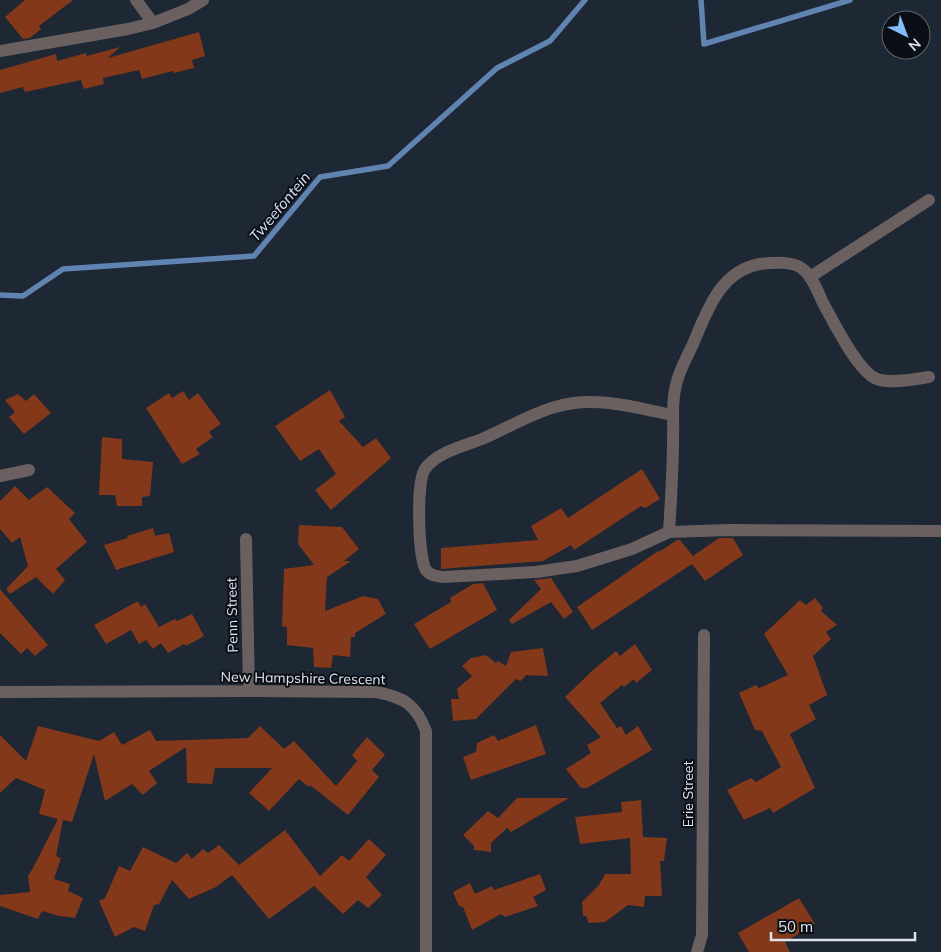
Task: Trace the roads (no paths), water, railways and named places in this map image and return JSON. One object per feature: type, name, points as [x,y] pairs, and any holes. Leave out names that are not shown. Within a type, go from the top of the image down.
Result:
[{"type":"street","points":[[136,0],[153,23]]},
{"type":"street","points":[[0,52],[153,23],[188,9],[203,0]]},
{"type":"street","points":[[810,277],[929,200]]},
{"type":"street","points":[[669,532],[674,435],[672,415],[676,385],[709,306],[718,291],[730,278],[755,265],[768,263],[804,269],[836,327],[857,361],[868,374],[876,379],[885,381],[929,378]]},
{"type":"street","points":[[672,415],[616,404],[572,403],[554,407],[446,453],[434,460],[425,468],[419,487],[420,535],[425,568],[428,573],[443,577],[536,572],[577,566],[632,549],[669,532],[729,530],[941,531]]},
{"type":"street","points":[[0,476],[29,470]]},
{"type":"street","name":"Penn Street","points":[[246,539],[249,690]]},
{"type":"street","name":"Erie Street","points":[[696,952],[702,935],[704,635]]},
{"type":"street","name":"New Hampshire Crescent","points":[[0,692],[249,690],[376,692],[394,695],[405,701],[418,714],[426,731],[426,952]]},
{"type":"waterway","name":"Tweefontein","points":[[0,295],[23,296],[63,269],[254,256],[320,177],[388,166],[497,68],[550,41],[585,0]]},
{"type":"waterway","name":"Tweefontein","points":[[701,0],[704,44],[850,0]]}]
